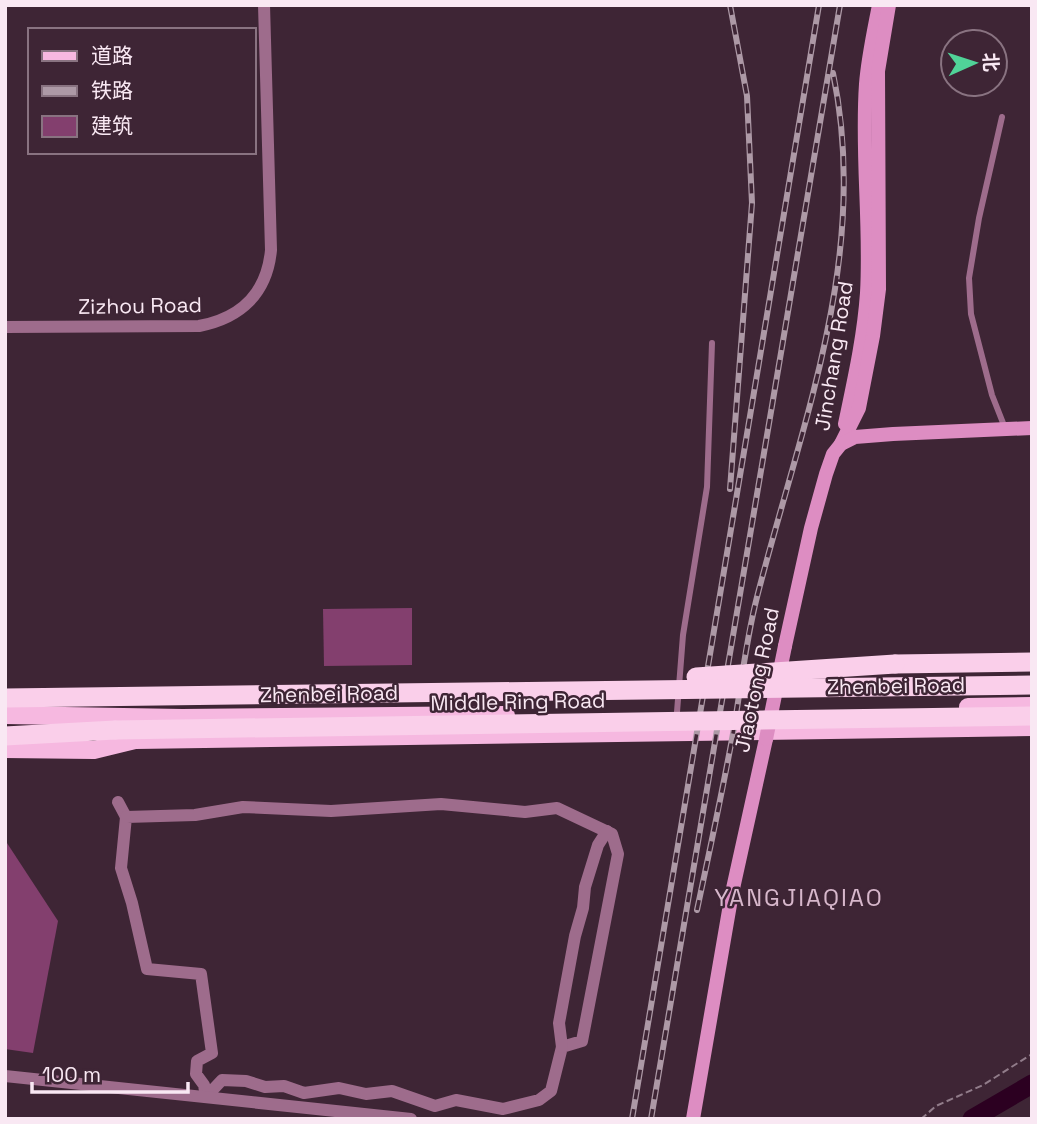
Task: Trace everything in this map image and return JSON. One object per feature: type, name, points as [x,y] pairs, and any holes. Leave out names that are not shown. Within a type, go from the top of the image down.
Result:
[{"type":"highway","points":[[471,691],[895,664],[1032,662]]},
{"type":"highway","name":"Middle Ring Road","points":[[5,698],[1032,685]]},
{"type":"highway","name":"Middle Ring Road","points":[[5,727],[115,730],[1032,716]]},
{"type":"highway","points":[[5,737],[115,730]]},
{"type":"main road","name":"Jinchang Road","points":[[841,443],[864,333],[869,235],[866,83],[878,5]]},
{"type":"main road","name":"Jinchang Road","points":[[841,443],[859,408],[879,289],[878,71],[889,5]]},
{"type":"main road","points":[[841,443],[855,438],[1032,428]]},
{"type":"main road","name":"Jiaotong Road","points":[[693,1119],[732,893],[785,646],[819,501],[833,454],[841,443]]},
{"type":"main road","points":[[5,689],[81,716]]},
{"type":"main road","name":"Zhenbei Road","points":[[5,715],[196,718],[1032,706]]},
{"type":"main road","name":"Zhenbei Road","points":[[5,737],[135,740],[1032,727]]},
{"type":"main road","name":"Zhenbei Road","points":[[5,749],[94,750],[135,740]]},
{"type":"street","name":"Zizhou Road","points":[[5,327],[198,326],[230,316],[245,305],[262,286],[269,268],[271,250],[264,5]]},
{"type":"street","points":[[118,802],[126,817],[121,868],[147,969],[201,974],[212,1053],[197,1061],[196,1074],[204,1085],[206,1097]]},
{"type":"street","points":[[126,817],[195,815],[243,807],[331,811],[441,804],[525,812],[558,808],[607,831],[612,834],[618,854],[582,1041],[562,1047]]},
{"type":"street","points":[[206,1097],[222,1080],[246,1081],[265,1087],[284,1086],[304,1093],[339,1088],[366,1094],[393,1091],[435,1106],[456,1100],[503,1109],[539,1100],[551,1091],[562,1047],[559,1023],[585,887],[598,845],[607,831]]},
{"type":"street","points":[[5,1076],[411,1119]]},
{"type":"lane","points":[[1002,117],[979,218],[969,278],[971,314],[992,395],[1005,428]]},
{"type":"lane","points":[[677,712],[683,635],[707,487],[712,343]]},
{"type":"path","points":[[920,1119],[936,1106],[983,1085],[1032,1054]]},
{"type":"building","points":[[412,608],[412,665],[324,666],[323,609]]},
{"type":"building","points":[[5,840],[58,921],[33,1053],[5,1049]]},
{"type":"waterway","points":[[972,1119],[1032,1084]]},
{"type":"railway","points":[[730,5],[747,96],[752,203],[730,489]]},
{"type":"railway","points":[[632,1119],[819,5]]},
{"type":"railway","points":[[651,1119],[840,5]]},
{"type":"railway","points":[[697,910],[730,751],[753,613],[810,404],[826,339],[837,273],[843,207],[842,141],[833,73]]},
{"type":"district","name":"YANGJIAQIAO","points":[[799,898]]}]
